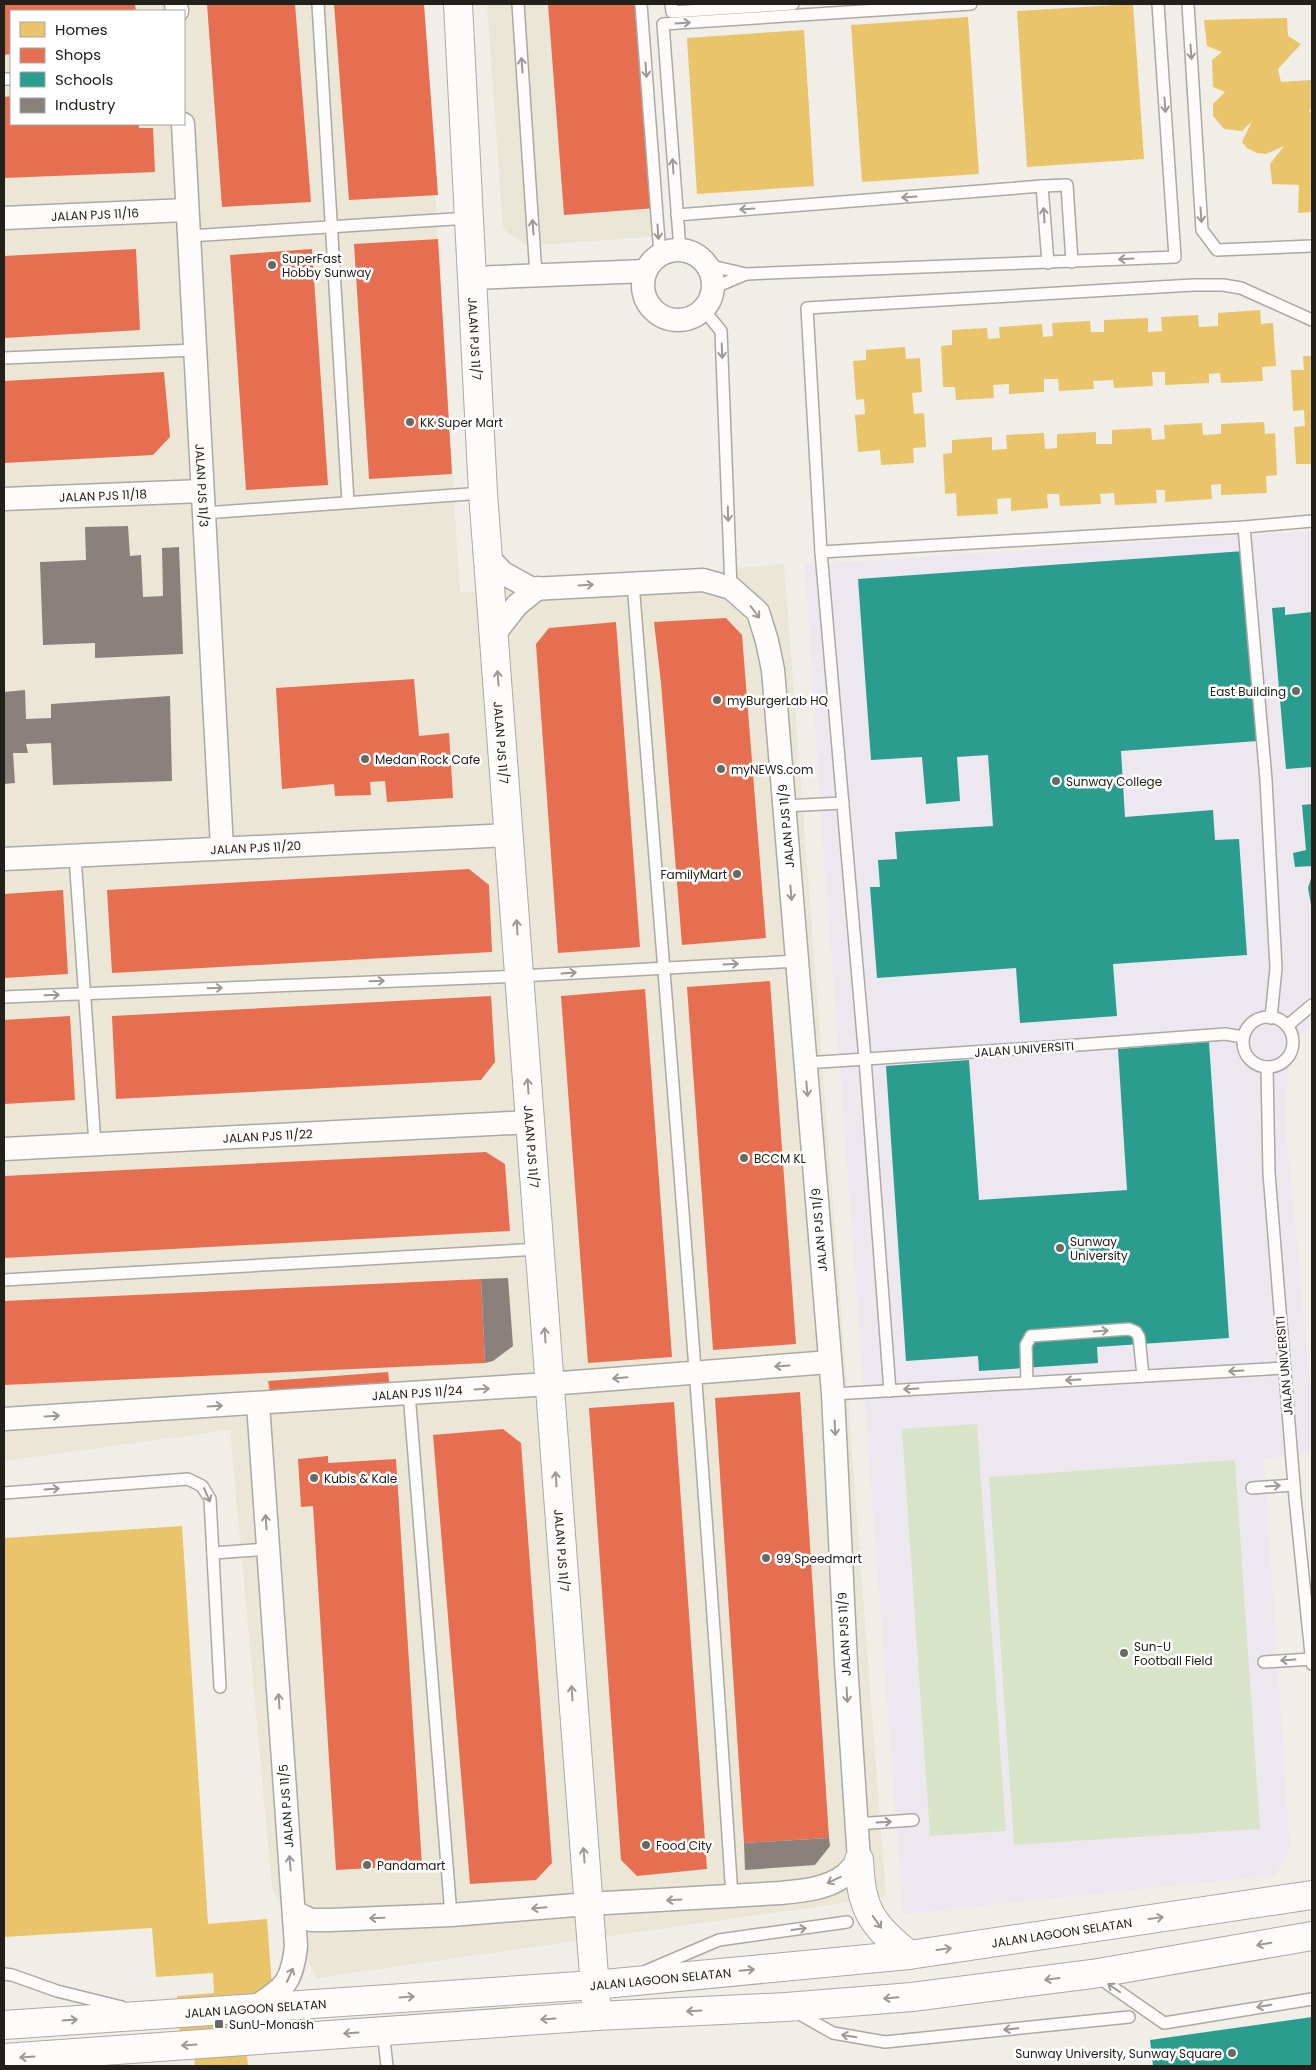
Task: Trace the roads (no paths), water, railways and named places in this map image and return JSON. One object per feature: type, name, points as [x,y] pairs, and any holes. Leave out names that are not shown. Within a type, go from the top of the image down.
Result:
[{"type":"main road","name":"JALAN PJS 11/7","points":[[458,4],[483,493],[495,633],[588,1904],[607,1983],[597,2016]]},
{"type":"main road","points":[[859,1860],[864,1898],[875,1922],[890,1939],[909,1955]]},
{"type":"main road","name":"JALAN LAGOON SELATAN","points":[[4,2025],[255,2006],[607,1983],[909,1955],[1312,1895]]},
{"type":"main road","points":[[4,2058],[71,2060],[383,2031],[597,2016],[786,2007],[912,1997],[1092,1974],[1312,1936]]},
{"type":"street","name":"JALAN PJS 11/3","points":[[183,125],[222,848]]},
{"type":"street","name":"JALAN PJS 11/16","points":[[4,218],[187,210]]},
{"type":"street","points":[[473,278],[536,276],[662,259],[691,252],[707,265],[712,276],[713,288],[710,300],[703,309],[693,316],[681,319],[659,314],[644,295],[643,283],[662,259]]},
{"type":"street","name":"JALAN PJS 11/18","points":[[4,499],[203,502]]},
{"type":"street","name":"JALAN PJS 11/9","points":[[488,557],[503,573],[532,589],[703,580],[731,588],[758,612],[767,641],[773,670],[834,1394],[846,1662],[859,1860]]},
{"type":"street","points":[[495,633],[517,605],[538,588]]},
{"type":"street","name":"JALAN PJS 11/20","points":[[4,859],[510,835]]},
{"type":"street","name":"JALAN PJS 11/22","points":[[4,1149],[531,1122]]},
{"type":"street","name":"JALAN PJS 11/24","points":[[4,1419],[409,1394],[830,1362]]},
{"type":"street","name":"JALAN PJS 11/5","points":[[255,2006],[278,1993],[288,1980],[294,1964],[296,1946],[258,1404]]},
{"type":"street","points":[[294,1912],[311,1920],[330,1920],[451,1915],[588,1904],[732,1897],[805,1890],[829,1883],[846,1875],[859,1860]]},
{"type":"lane","points":[[318,4],[348,502]]},
{"type":"lane","points":[[518,4],[536,276]]},
{"type":"lane","points":[[641,4],[662,259]]},
{"type":"lane","points":[[671,4],[672,12],[793,4]]},
{"type":"lane","points":[[662,259],[677,215],[663,24],[971,4]]},
{"type":"lane","points":[[707,265],[746,274],[1174,257],[1158,4]]},
{"type":"lane","points":[[1188,4],[1202,230],[1217,250],[1312,246]]},
{"type":"lane","points":[[677,215],[1067,184],[1072,262]]},
{"type":"lane","points":[[1042,186],[1048,263]]},
{"type":"lane","points":[[189,236],[469,218]]},
{"type":"lane","points":[[713,288],[746,274]]},
{"type":"lane","points":[[890,1391],[821,552],[807,308],[1193,285],[1223,285],[1241,288],[1312,320]]},
{"type":"lane","points":[[703,309],[721,331],[731,588]]},
{"type":"lane","points":[[4,358],[195,350]]},
{"type":"lane","points":[[203,502],[348,502],[483,493]]},
{"type":"lane","points":[[821,552],[1244,527],[1312,521]]},
{"type":"lane","points":[[1244,527],[1267,800],[1276,968],[1271,1018]]},
{"type":"lane","points":[[633,583],[696,1372],[732,1897]]},
{"type":"lane","points":[[784,806],[843,803]]},
{"type":"lane","points":[[75,856],[95,1144]]},
{"type":"lane","points":[[4,997],[520,976],[797,961]]},
{"type":"lane","points":[[1287,1026],[1312,1004]]},
{"type":"lane","points":[[1271,1018],[1281,1021],[1287,1026],[1293,1040],[1289,1055],[1284,1062],[1277,1066],[1267,1067],[1255,1064],[1249,1059],[1245,1053],[1243,1037],[1251,1024],[1258,1020],[1271,1018]]},
{"type":"lane","name":"JALAN UNIVERSITI","points":[[805,1063],[1225,1034],[1243,1037]]},
{"type":"lane","name":"JALAN UNIVERSITI","points":[[1267,1067],[1269,1173],[1294,1485],[1312,1664]]},
{"type":"lane","points":[[4,1280],[540,1249]]},
{"type":"lane","points":[[1027,1383],[1026,1345],[1031,1336],[1129,1329],[1136,1332],[1139,1337],[1143,1376]]},
{"type":"lane","points":[[834,1394],[1284,1368]]},
{"type":"lane","points":[[409,1394],[451,1915]]},
{"type":"lane","points":[[4,1493],[188,1479],[202,1486],[210,1499],[220,1687]]},
{"type":"lane","points":[[1252,1488],[1294,1485]]},
{"type":"lane","points":[[212,1553],[268,1549]]},
{"type":"lane","points":[[1264,1662],[1312,1659]]},
{"type":"lane","points":[[856,1824],[913,1820]]},
{"type":"lane","points":[[607,1983],[719,1940],[847,1922]]},
{"type":"lane","points":[[4,1974],[12,1975],[57,1992],[148,2014]]},
{"type":"lane","points":[[1092,1974],[1164,2023],[1312,1999]]},
{"type":"lane","points":[[786,2007],[833,2033],[885,2042],[1129,2016]]},
{"type":"lane","points":[[383,2031],[386,2066]]},
{"type":"place","name":"SuperFast Hobby Sunway","points":[[272,265]]},
{"type":"place","name":"KK Super Mart","points":[[410,422]]},
{"type":"place","name":"East Building","points":[[1296,691]]},
{"type":"place","name":"myBurgerLab HQ","points":[[717,700]]},
{"type":"place","name":"Medan Rock Cafe","points":[[365,759]]},
{"type":"place","name":"myNEWS.com","points":[[721,769]]},
{"type":"place","name":"Sunway College","points":[[1056,781]]},
{"type":"place","name":"FamilyMart","points":[[737,874]]},
{"type":"place","name":"BCCM KL","points":[[744,1158]]},
{"type":"place","name":"Sunway University","points":[[1060,1248]]},
{"type":"place","name":"Kubis & Kale","points":[[314,1478]]},
{"type":"place","name":"99 Speedmart","points":[[766,1558]]},
{"type":"place","name":"Sun-U Football Field","points":[[1124,1653]]},
{"type":"place","name":"Food City","points":[[646,1845]]},
{"type":"place","name":"Pandamart","points":[[367,1865]]},
{"type":"place","name":"SunU-Monash","points":[[219,2024]]},
{"type":"place","name":"Sunway University, Sunway Square","points":[[1232,2053]]}]
